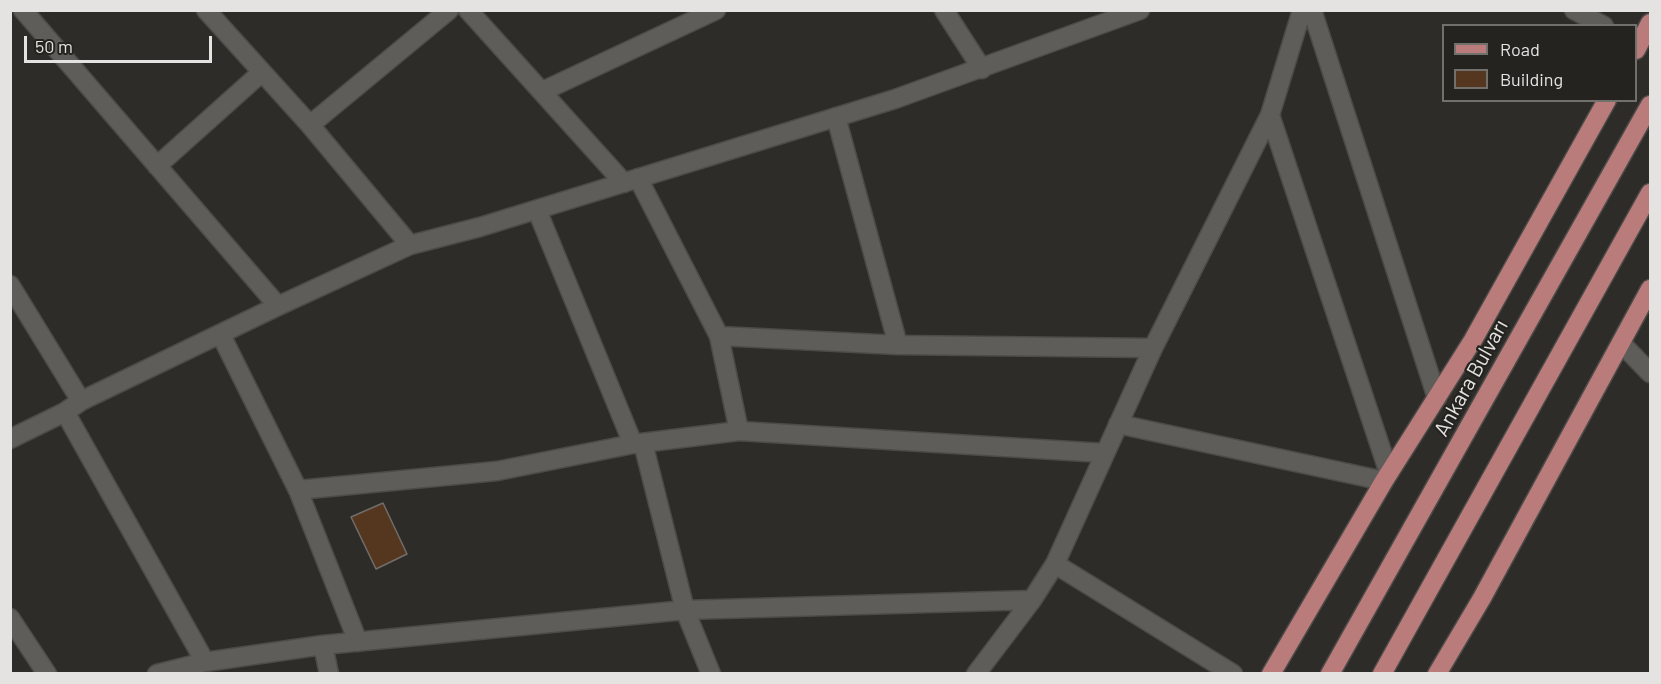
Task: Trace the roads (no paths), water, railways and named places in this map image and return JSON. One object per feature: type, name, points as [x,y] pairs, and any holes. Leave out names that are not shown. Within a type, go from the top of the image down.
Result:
[{"type":"main road","points":[[1637,45],[1650,23]]},
{"type":"main road","points":[[1272,674],[1387,477],[1473,340],[1606,102]]},
{"type":"main road","name":"Ankara Bulvarı","points":[[1330,674],[1650,105]]},
{"type":"main road","points":[[1382,674],[1650,193]]},
{"type":"main road","points":[[1437,674],[1482,598],[1650,289]]},
{"type":"street","points":[[23,10],[278,306]]},
{"type":"street","points":[[206,10],[310,125],[410,245]]},
{"type":"street","points":[[310,125],[449,10]]},
{"type":"street","points":[[468,10],[631,181],[719,336],[739,431]]},
{"type":"street","points":[[543,91],[716,10]]},
{"type":"street","points":[[944,10],[982,69]]},
{"type":"street","points":[[10,439],[65,412],[81,401],[410,245],[480,228],[836,117],[982,69],[1140,10]]},
{"type":"street","points":[[976,674],[1032,600],[1055,564],[1153,348],[1270,115],[1302,10]]},
{"type":"street","points":[[1312,10],[1437,398]]},
{"type":"street","points":[[1574,10],[1600,24]]},
{"type":"street","points":[[157,166],[262,72]]},
{"type":"street","points":[[1118,424],[1387,477],[1270,115]]},
{"type":"street","points":[[836,117],[898,345]]},
{"type":"street","points":[[537,210],[638,443],[684,610],[711,674]]},
{"type":"street","points":[[10,285],[81,401]]},
{"type":"street","points":[[221,334],[298,490],[358,642]]},
{"type":"street","points":[[719,336],[898,345],[1153,348]]},
{"type":"street","points":[[1621,343],[1650,373]]},
{"type":"street","points":[[65,412],[205,662]]},
{"type":"street","points":[[298,490],[497,471],[638,443],[739,431],[1104,453]]},
{"type":"street","points":[[1055,564],[1233,674]]},
{"type":"street","points":[[157,674],[205,662],[323,645],[684,610],[1032,600]]},
{"type":"street","points":[[10,618],[47,674]]},
{"type":"street","points":[[323,645],[329,674]]}]
